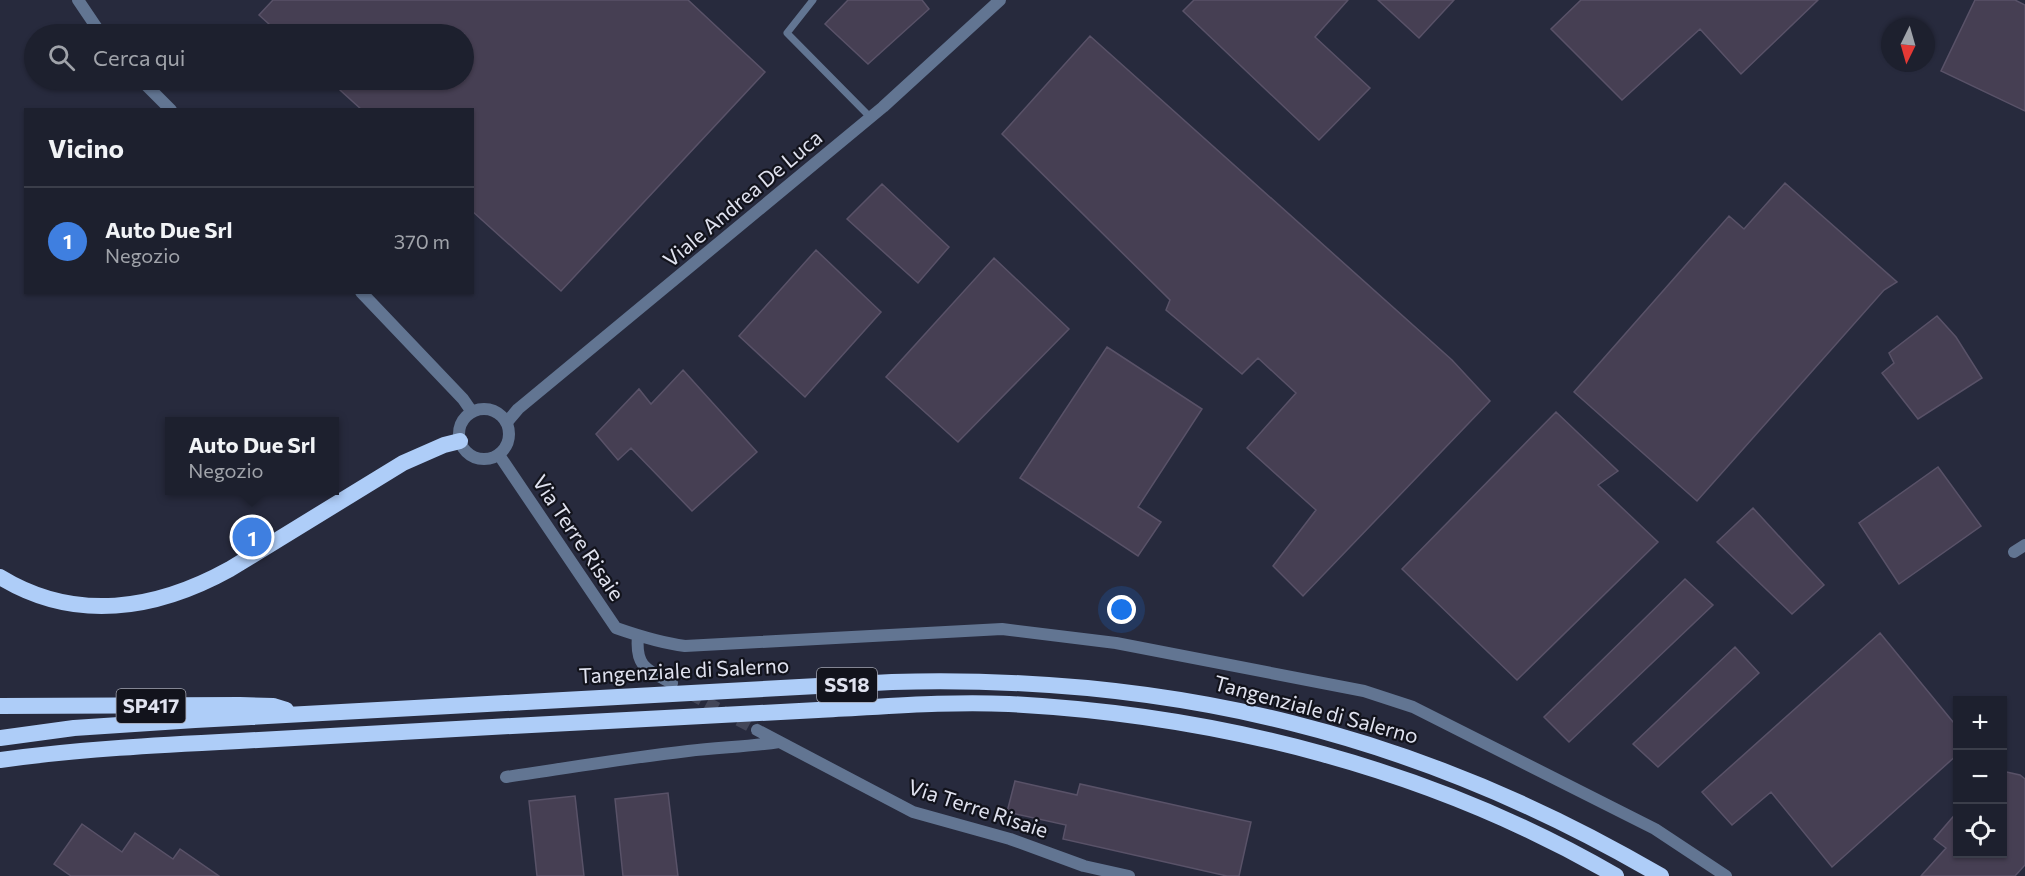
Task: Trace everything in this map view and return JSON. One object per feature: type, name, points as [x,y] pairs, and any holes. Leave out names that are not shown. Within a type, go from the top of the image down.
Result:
[{"type":"highway","points":[[0,577],[38,596],[63,602],[87,605],[131,604],[164,598],[230,569],[403,463],[444,445],[460,441]]},
{"type":"highway","name":"Tangenziale di Salerno","points":[[0,738],[74,728],[892,682],[959,680],[1020,682],[1135,693],[1202,703],[1282,720],[1426,763],[1555,818],[1661,876]]},
{"type":"highway","name":"Tangenziale di Salerno","points":[[0,760],[87,750],[608,720],[892,705],[1008,704],[1098,711],[1170,720],[1320,753],[1386,773],[1496,815],[1563,847],[1616,876]]},
{"type":"highway","name":"SP417","points":[[0,706],[273,706],[301,715]]},
{"type":"street","points":[[78,0],[94,24]]},
{"type":"street","name":"Viale Andrea De Luca","points":[[507,422],[518,409],[871,118],[1000,0]]},
{"type":"street","points":[[151,90],[169,108]]},
{"type":"street","points":[[363,294],[463,399],[472,412]]},
{"type":"street","points":[[479,409],[495,411],[507,422],[508,444],[499,455],[484,460],[476,459],[469,455],[460,441],[460,425],[472,412],[479,409]]},
{"type":"street","name":"Via Terre Risaie","points":[[499,455],[616,628],[638,636],[661,643],[685,646],[1002,629],[1116,643],[1364,691],[1413,708],[1645,824],[1726,876]]},
{"type":"street","points":[[638,636],[638,658],[646,670],[672,683]]},
{"type":"street","name":"Via Terre Risaie","points":[[757,730],[913,812],[1010,839],[1084,866],[1129,876]]},
{"type":"street","points":[[506,777],[658,755],[756,746],[779,741]]},
{"type":"lane","points":[[813,0],[787,33],[871,118]]},
{"type":"building","points":[[273,0],[688,0],[765,72],[561,291],[474,213],[474,108],[360,108],[340,90],[474,90],[474,24],[269,24],[259,15]]},
{"type":"building","points":[[848,0],[922,0],[929,9],[868,64],[825,24]]},
{"type":"building","points":[[1194,0],[1348,0],[1315,37],[1370,88],[1319,140],[1183,11]]},
{"type":"building","points":[[1378,0],[1454,0],[1419,38]]},
{"type":"building","points":[[1581,0],[1818,0],[1741,74],[1700,29],[1622,100],[1551,29]]},
{"type":"building","points":[[1975,0],[2015,0],[2025,5],[2025,111],[1941,71]]},
{"type":"building","points":[[1090,36],[1452,360],[1490,401],[1303,596],[1273,566],[1316,510],[1247,448],[1296,393],[1258,358],[1242,374],[1166,310],[1170,300],[1002,134]]},
{"type":"building","points":[[1785,183],[1897,282],[1884,290],[1697,501],[1574,392],[1729,216],[1744,229]]},
{"type":"building","points":[[882,184],[949,247],[918,283],[847,219]]},
{"type":"building","points":[[816,250],[881,312],[805,397],[739,336]]},
{"type":"building","points":[[994,258],[1069,329],[958,442],[886,377]]},
{"type":"building","points":[[1937,316],[1956,337],[1982,378],[1918,419],[1882,373],[1894,363],[1889,353]]},
{"type":"building","points":[[1107,347],[1202,409],[1138,507],[1161,522],[1138,556],[1020,478]]},
{"type":"building","points":[[683,370],[757,452],[692,511],[631,448],[618,460],[596,434],[639,389],[651,404]]},
{"type":"building","points":[[1556,412],[1618,471],[1598,485],[1658,542],[1517,680],[1402,569]]},
{"type":"building","points":[[1938,467],[1981,526],[1899,584],[1859,523]]},
{"type":"building","points":[[1753,508],[1824,585],[1792,614],[1717,542]]},
{"type":"building","points":[[1685,579],[1713,605],[1569,742],[1544,717]]},
{"type":"building","points":[[1880,633],[1953,722],[1953,758],[1832,867],[1771,792],[1732,825],[1702,792]]},
{"type":"building","points":[[1735,647],[1759,673],[1658,767],[1633,744]]},
{"type":"building","points":[[2007,772],[2020,775],[2025,779],[2025,865],[2015,876],[1921,876],[1946,848],[1934,839],[1953,817],[1953,858],[2007,858]]},
{"type":"building","points":[[1015,781],[1077,795],[1080,784],[1251,822],[1239,876],[1227,876],[1063,839],[1066,825],[1007,812]]},
{"type":"building","points":[[668,793],[678,876],[623,876],[615,799]]},
{"type":"building","points":[[575,796],[584,876],[537,876],[529,801]]},
{"type":"building","points":[[82,824],[122,852],[135,833],[173,859],[180,849],[219,876],[71,876],[54,864]]},
{"type":"tunnel","points":[[691,694],[757,730]]},
{"type":"place","name":"Auto Due Srl","points":[[252,537]]}]
